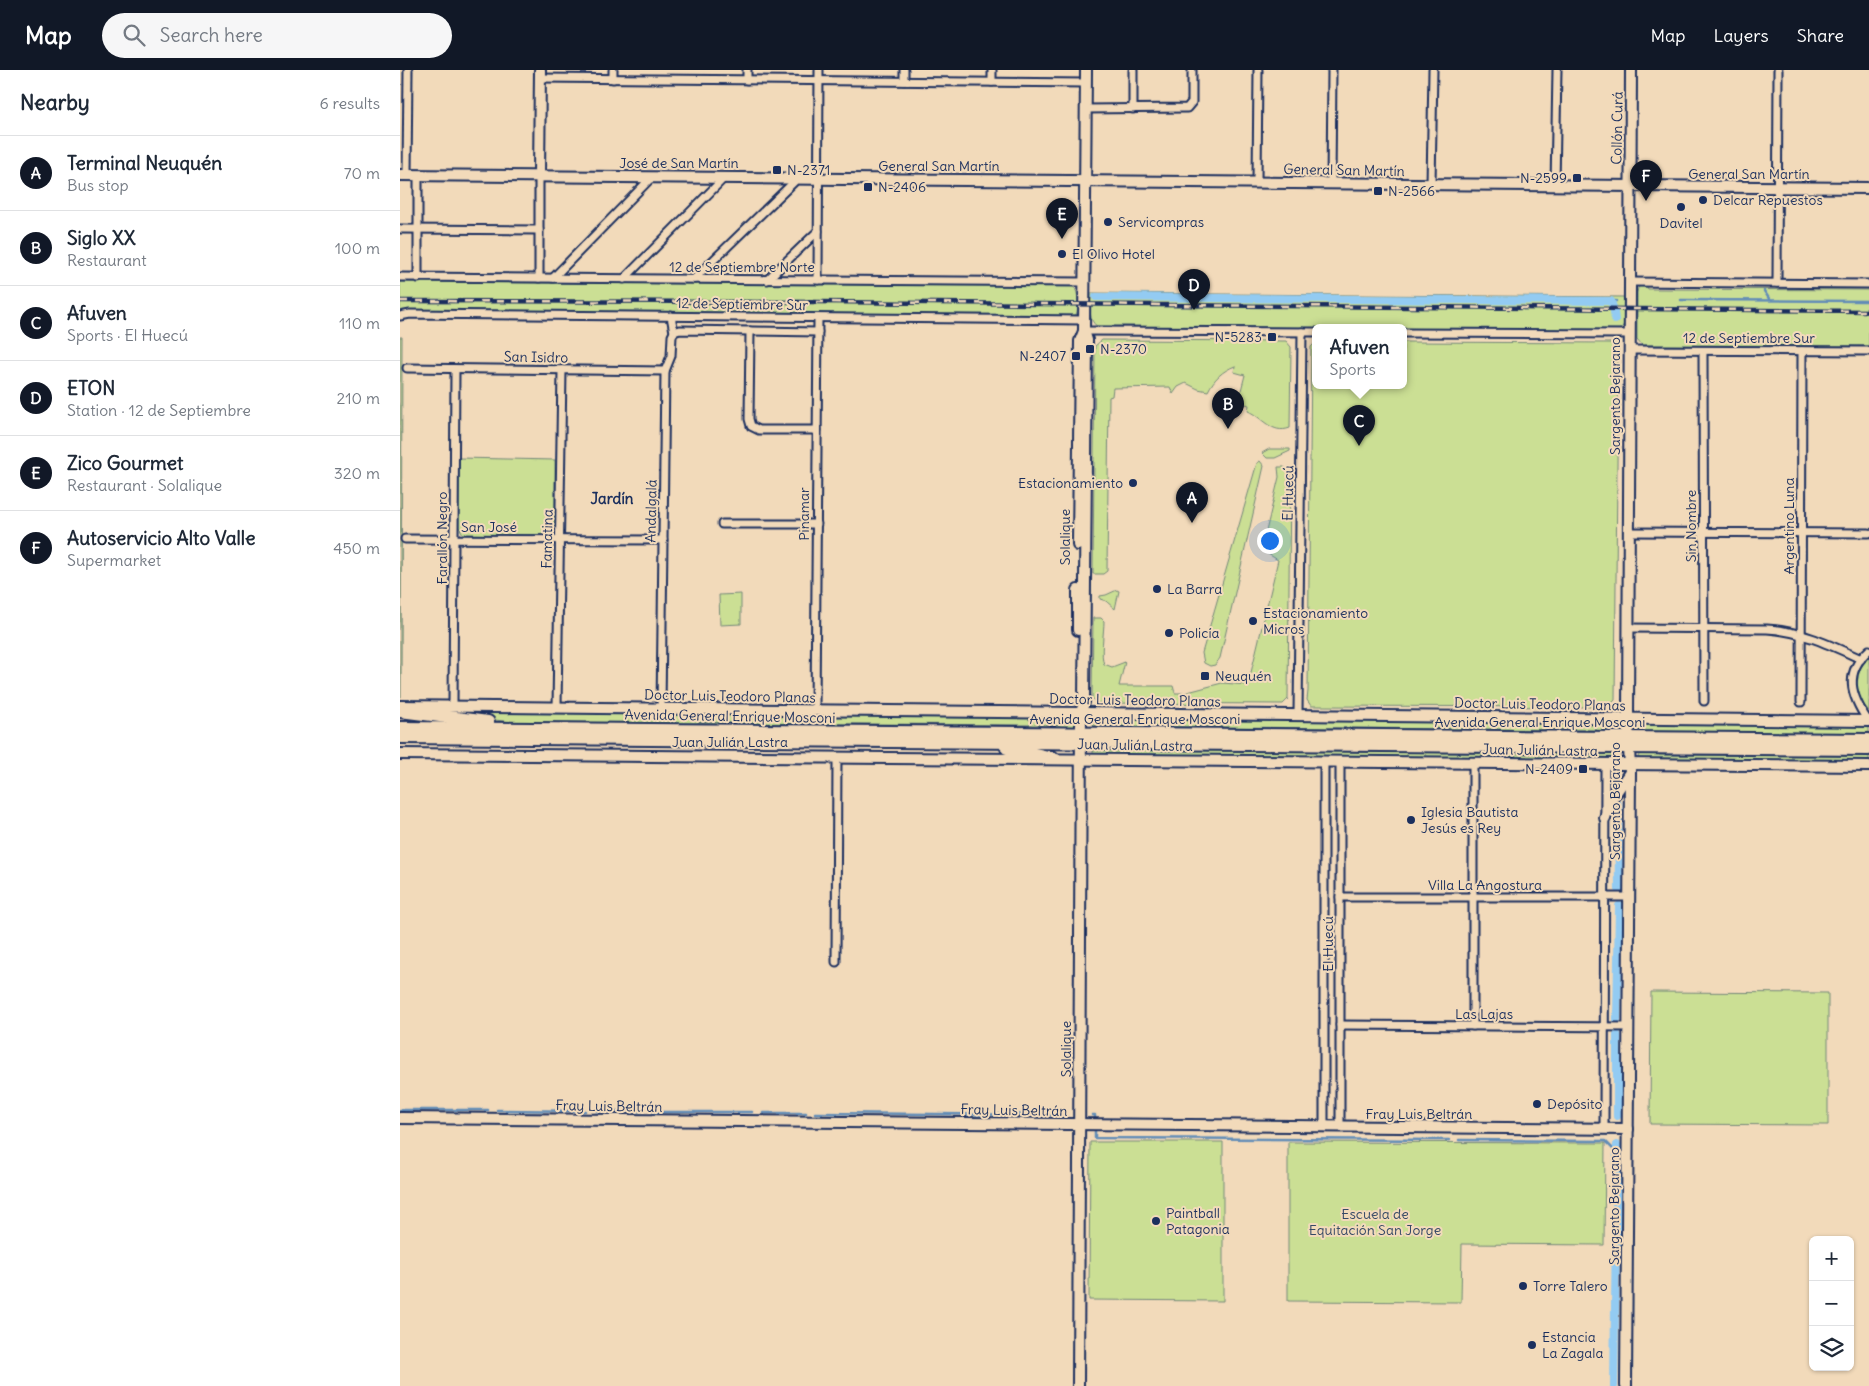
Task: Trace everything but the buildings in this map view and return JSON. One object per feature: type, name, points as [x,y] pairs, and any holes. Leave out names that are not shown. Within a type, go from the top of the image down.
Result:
[{"type":"highway","points":[[400,711],[422,715],[457,717],[527,729]]},
{"type":"highway","name":"Avenida General Enrique Mosconi","points":[[400,728],[1081,738],[1629,743],[1869,749]]},
{"type":"highway","name":"Avenida General Enrique Mosconi","points":[[400,737],[967,742],[1081,738]]},
{"type":"highway","name":"Avenida General Enrique Mosconi","points":[[1629,743],[1869,740]]},
{"type":"highway","points":[[967,742],[1014,749],[1053,758]]},
{"type":"street","points":[[408,70],[403,175],[539,176]]},
{"type":"street","points":[[613,70],[613,79]]},
{"type":"street","points":[[680,70],[680,79]]},
{"type":"street","points":[[747,70],[747,80]]},
{"type":"street","points":[[818,280],[819,70]]},
{"type":"street","points":[[904,70],[904,81]]},
{"type":"street","points":[[992,70],[992,82]]},
{"type":"street","name":"Solalique","points":[[1078,1386],[1081,713],[1084,702],[1087,350],[1084,325],[1086,70]]},
{"type":"street","points":[[1133,109],[1134,70]]},
{"type":"street","points":[[1086,108],[1182,109],[1190,106],[1192,99],[1192,70]]},
{"type":"street","points":[[1257,182],[1258,70]]},
{"type":"street","points":[[1331,183],[1332,70]]},
{"type":"street","points":[[1431,184],[1433,70]]},
{"type":"street","points":[[1555,186],[1556,70]]},
{"type":"street","name":"Collón Curá","points":[[1630,186],[1631,70]]},
{"type":"street","points":[[1777,283],[1778,70]]},
{"type":"street","points":[[539,278],[540,74],[613,79],[1086,83]]},
{"type":"street","points":[[418,175],[418,278]]},
{"type":"street","name":"José de San Martín","points":[[539,176],[818,178]]},
{"type":"street","points":[[553,278],[652,177]]},
{"type":"street","points":[[624,279],[724,177]]},
{"type":"street","points":[[694,279],[798,178]]},
{"type":"street","name":"General San Martín","points":[[818,178],[1869,188]]},
{"type":"street","name":"Sargento Bejarano","points":[[1626,1386],[1630,769],[1628,718],[1628,532],[1630,186]]},
{"type":"street","points":[[400,229],[539,230]]},
{"type":"street","points":[[767,280],[818,230]]},
{"type":"street","name":"12 de Septiembre Norte","points":[[400,277],[1084,282]]},
{"type":"street","points":[[1630,282],[1869,284]]},
{"type":"street","name":"12 de Septiembre Sur","points":[[400,316],[410,314],[818,318],[1302,332]]},
{"type":"street","name":"Andalgalá","points":[[661,709],[665,371],[671,356],[674,332],[671,316]]},
{"type":"street","name":"Pinamar","points":[[815,710],[818,318]]},
{"type":"street","points":[[674,332],[679,330],[818,332]]},
{"type":"street","points":[[750,331],[749,419],[751,426],[759,430],[817,430]]},
{"type":"street","points":[[1302,332],[1312,332]]},
{"type":"street","name":"El Huecú","points":[[1298,715],[1302,332]]},
{"type":"street","points":[[1407,333],[1630,334]]},
{"type":"street","name":"12 de Septiembre Sur","points":[[1629,350],[1869,351]]},
{"type":"street","name":"Sin Nombre","points":[[1703,350],[1704,701]]},
{"type":"street","name":"Argentino Luna","points":[[1801,702],[1802,351]]},
{"type":"street","name":"San Isidro","points":[[407,368],[665,371]]},
{"type":"street","name":"Farallón Negro","points":[[453,707],[456,369]]},
{"type":"street","name":"Famatina","points":[[557,708],[562,370]]},
{"type":"street","points":[[722,524],[817,524]]},
{"type":"street","points":[[1628,532],[1869,533]]},
{"type":"street","name":"San José","points":[[405,539],[663,540]]},
{"type":"street","points":[[1628,628],[1767,629],[1801,634],[1822,641],[1860,659]]},
{"type":"street","points":[[1869,650],[1860,659],[1854,671],[1853,691],[1857,703],[1869,721]]},
{"type":"street","name":"Doctor Luis Teodoro Planas","points":[[400,706],[1869,721]]},
{"type":"street","name":"Juan Julián Lastra","points":[[400,754],[1605,764],[1630,769],[1869,766]]},
{"type":"street","points":[[836,962],[837,757]]},
{"type":"street","name":"El Huecú","points":[[1324,761],[1324,1127]]},
{"type":"street","name":"El Huecú","points":[[1340,761],[1340,1127]]},
{"type":"street","points":[[1473,763],[1473,1026]]},
{"type":"street","name":"Sargento Bejarano","points":[[1604,1129],[1605,764]]},
{"type":"street","points":[[1605,818],[1611,800],[1630,769]]},
{"type":"street","name":"Villa La Angostura","points":[[1340,897],[1629,897]]},
{"type":"street","name":"Las Lajas","points":[[1340,1026],[1628,1027]]},
{"type":"street","name":"Fray Luis Beltrán","points":[[400,1118],[1628,1129]]},
{"type":"green space","points":[[400,282],[1070,286],[1076,290],[1078,304],[1076,315],[1069,317],[400,313]]},
{"type":"green space","points":[[1641,285],[1646,285],[1648,289],[1869,290],[1869,346],[1642,345],[1637,339],[1637,293]]},
{"type":"green space","points":[[1091,293],[1624,297],[1624,324],[1621,329],[1616,330],[1407,328],[1407,324],[1312,324],[1312,328],[1097,326],[1092,320]]},
{"type":"green space","points":[[400,337],[402,337],[401,697],[400,697]]},
{"type":"green space","points":[[1102,340],[1286,341],[1291,347],[1290,428],[1284,430],[1272,427],[1248,411],[1249,405],[1238,402],[1245,375],[1234,372],[1235,366],[1219,376],[1208,391],[1198,389],[1186,383],[1178,387],[1173,394],[1170,387],[1113,388],[1112,396],[1109,397],[1107,571],[1103,574],[1093,574],[1095,346]]},
{"type":"green space","points":[[1407,342],[1611,343],[1618,349],[1615,700],[1608,707],[1311,706],[1307,700],[1311,347],[1312,389],[1407,389]]},
{"type":"green space","points":[[1269,449],[1290,449],[1290,451],[1275,458],[1267,458],[1262,453]]},
{"type":"green space","points":[[459,458],[555,460],[555,528],[553,534],[546,536],[463,534],[459,527]]},
{"type":"green space","points":[[1260,461],[1264,466],[1220,658],[1215,665],[1210,666],[1204,663],[1202,653],[1257,463]]},
{"type":"green space","points":[[1278,467],[1284,467],[1290,472],[1288,699],[1283,704],[1098,703],[1092,698],[1093,618],[1101,618],[1104,621],[1102,650],[1104,664],[1112,667],[1125,662],[1119,686],[1173,686],[1175,693],[1184,693],[1222,683],[1248,685],[1278,560],[1263,551],[1262,548],[1279,477]]},
{"type":"green space","points":[[1119,591],[1115,609],[1106,601],[1100,599],[1100,596]]},
{"type":"green space","points":[[741,594],[741,624],[720,625],[719,595]]},
{"type":"green space","points":[[1869,657],[1869,711],[1860,698],[1857,684],[1860,670]]},
{"type":"green space","points":[[418,711],[1074,717],[1076,723],[1073,728],[1056,729],[1050,725],[512,722]]},
{"type":"green space","points":[[1092,717],[1617,723],[1619,728],[1617,733],[1600,734],[1597,730],[1095,726],[1090,723]]},
{"type":"green space","points":[[1635,723],[1869,724],[1869,733],[1638,731],[1634,729]]},
{"type":"green space","points":[[1114,746],[1118,750],[1616,754],[1619,757],[1618,760],[1095,756],[1093,753],[1093,749]]},
{"type":"green space","points":[[1656,751],[1659,755],[1869,756],[1869,763],[1642,761],[1638,757],[1640,753]]},
{"type":"green space","points":[[1651,992],[1828,993],[1828,1125],[1650,1124]]},
{"type":"green space","name":"Paintball Patagonia","points":[[1090,1142],[1223,1142],[1223,1301],[1089,1300]]},
{"type":"green space","name":"Escuela de Equitación San Jorge","points":[[1288,1142],[1605,1143],[1604,1245],[1462,1244],[1461,1302],[1288,1301]]},
{"type":"waterway","points":[[1764,291],[1770,300]]},
{"type":"waterway","points":[[1096,297],[1611,301],[1613,307]]},
{"type":"waterway","points":[[1681,300],[1869,301]]},
{"type":"waterway","points":[[1611,301],[1616,301]]},
{"type":"waterway","points":[[1614,312],[1615,320]]},
{"type":"waterway","points":[[1618,805],[1619,890]]},
{"type":"waterway","points":[[1617,1019],[1619,906]]},
{"type":"waterway","points":[[1617,1035],[1617,1116]]},
{"type":"waterway","points":[[400,1110],[488,1110]]},
{"type":"waterway","points":[[497,1110],[585,1111]]},
{"type":"waterway","points":[[597,1111],[641,1111]]},
{"type":"waterway","points":[[653,1112],[752,1112]]},
{"type":"waterway","points":[[763,1113],[806,1113]]},
{"type":"waterway","points":[[815,1113],[1062,1115]]},
{"type":"waterway","points":[[1092,1115],[1095,1115],[1095,1117]]},
{"type":"waterway","points":[[1095,1131],[1095,1138],[1449,1140]]},
{"type":"waterway","points":[[1459,1140],[1605,1141],[1617,1153]]},
{"type":"waterway","points":[[1614,1386],[1617,1145]]},
{"type":"railway","points":[[400,301],[818,302],[1869,311]]},
{"type":"place","name":"N-2371","points":[[777,170]]},
{"type":"place","name":"N-2599","points":[[1577,178]]},
{"type":"place","name":"N-2406","points":[[868,187]]},
{"type":"place","name":"N-2566","points":[[1378,191]]},
{"type":"place","name":"Delcar Repuestos","points":[[1703,200]]},
{"type":"place","name":"Autoservicio Alto Valle","points":[[1646,201]]},
{"type":"place","name":"Davitel","points":[[1681,207]]},
{"type":"place","name":"Servicompras","points":[[1108,222]]},
{"type":"place","name":"Zico Gourmet","points":[[1062,239]]},
{"type":"place","name":"El Olivo Hotel","points":[[1062,254]]},
{"type":"place","name":"ETON","points":[[1194,310]]},
{"type":"place","name":"N-5283","points":[[1272,337]]},
{"type":"place","name":"N-2370","points":[[1090,349]]},
{"type":"place","name":"N-2407","points":[[1076,356]]},
{"type":"place","name":"Siglo XX","points":[[1228,429]]},
{"type":"place","name":"Afuven","points":[[1359,446]]},
{"type":"place","name":"Estacionamiento","points":[[1133,483]]},
{"type":"place","name":"Terminal Neuquén","points":[[1192,523]]},
{"type":"place","name":"La Barra","points":[[1157,589]]},
{"type":"place","name":"Estacionamiento Micros","points":[[1253,621]]},
{"type":"place","name":"Policía","points":[[1169,633]]},
{"type":"place","name":"Neuquén","points":[[1205,676]]},
{"type":"place","name":"N-2409","points":[[1583,769]]},
{"type":"place","name":"Iglesia Bautista Jesús es Rey","points":[[1411,820]]},
{"type":"place","name":"Depósito","points":[[1537,1104]]},
{"type":"place","name":"Paintball Patagonia","points":[[1156,1221]]},
{"type":"place","name":"Torre Talero","points":[[1523,1286]]},
{"type":"place","name":"Estancia La Zagala","points":[[1532,1345]]},
{"type":"district","name":"Jardín","points":[[612,498]]}]
